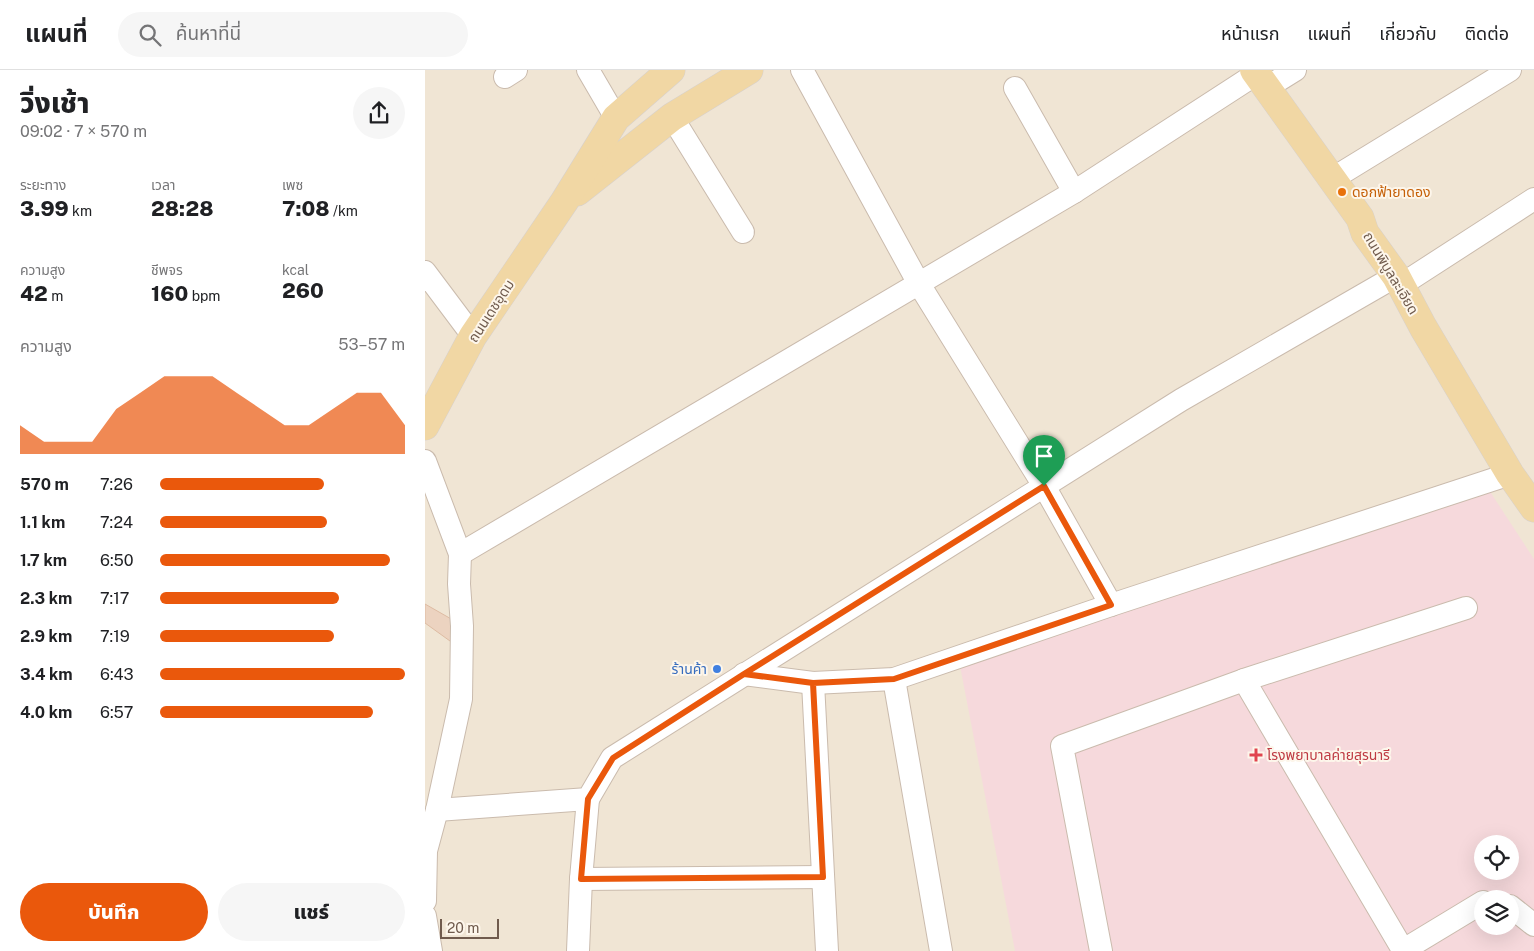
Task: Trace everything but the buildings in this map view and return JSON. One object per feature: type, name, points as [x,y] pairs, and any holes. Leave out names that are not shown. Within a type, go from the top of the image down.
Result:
[{"type":"main road","name":"ถนนเดชอุดม","points":[[425,426],[473,336],[564,202],[616,118],[671,70]]},
{"type":"main road","name":"ถนนเดชอุดม","points":[[564,202],[672,117],[749,70]]},
{"type":"main road","name":"ถนนพิบูลละเอียด","points":[[1258,77],[1360,218],[1365,232],[1399,281],[1423,328],[1510,474],[1534,508]]},
{"type":"street","points":[[588,70],[616,118]]},
{"type":"street","points":[[802,70],[919,284],[1044,486],[1111,605]]},
{"type":"street","points":[[460,554],[1074,192],[1258,77],[1295,70]]},
{"type":"street","points":[[1332,179],[1510,70]]},
{"type":"street","points":[[1015,88],[1074,192]]},
{"type":"street","points":[[672,117],[743,232]]},
{"type":"street","points":[[578,951],[581,879],[588,799],[613,758],[1181,400],[1399,281],[1534,199]]},
{"type":"street","points":[[425,272],[473,336]]},
{"type":"street","points":[[425,461],[460,554],[459,584],[462,626],[461,699],[437,810],[426,851],[425,901]]},
{"type":"street","points":[[744,674],[813,683],[894,679],[1111,605],[1510,474]]},
{"type":"street","points":[[1101,951],[1062,746],[1244,680],[1467,608]]},
{"type":"street","points":[[894,679],[941,951]]},
{"type":"street","points":[[1244,680],[1402,951],[1434,943],[1474,910]]},
{"type":"street","points":[[813,683],[827,951]]},
{"type":"street","points":[[437,810],[588,799]]},
{"type":"street","points":[[581,879],[823,877]]},
{"type":"street","points":[[1519,913],[1534,925]]},
{"type":"street","points":[[425,916],[431,951]]},
{"type":"shaded area","points":[[425,70],[1534,70],[1534,951],[425,951]]},
{"type":"shaded area","name":"โรงพยาบาลค่ายสุรนารี","points":[[1487,487],[1534,559],[1534,951],[1015,951],[960,666]]},
{"type":"place","name":"ดอกฟ้ายาดอง","points":[[1342,192]]},
{"type":"place","name":"ร้านค้า","points":[[717,669]]},
{"type":"place","name":"โรงพยาบาลค่ายสุรนารี","points":[[1256,755]]},
{"type":"route","points":[[1044,486],[744,674],[813,683],[823,877],[581,879],[588,799],[613,758],[744,674],[813,683],[894,679],[1111,605],[1044,486]]}]
